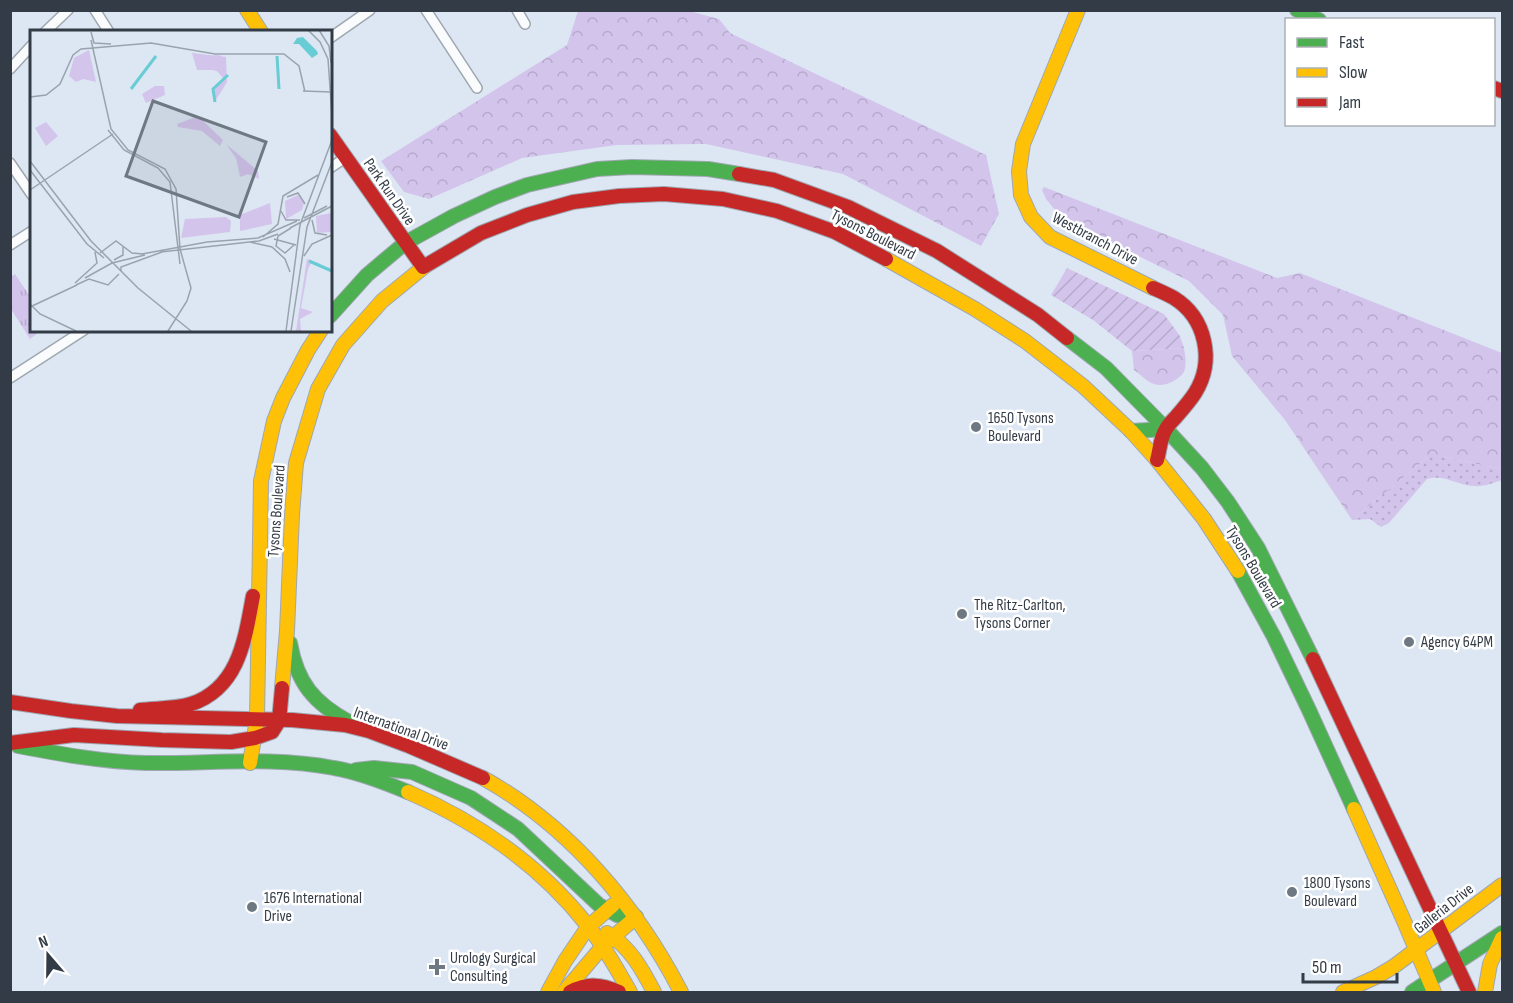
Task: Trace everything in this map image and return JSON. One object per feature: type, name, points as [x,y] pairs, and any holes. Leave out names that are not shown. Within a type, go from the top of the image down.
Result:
[{"type":"street","points":[[47,30],[68,10]]},
{"type":"street","points":[[95,10],[108,30]]},
{"type":"street","points":[[247,10],[260,30]]},
{"type":"street","points":[[332,37],[370,10]]},
{"type":"street","points":[[426,10],[477,88]]},
{"type":"street","points":[[517,10],[525,24]]},
{"type":"street","name":"Westbranch Drive","points":[[1078,10],[1021,152],[1019,187],[1029,215],[1044,232],[1060,243],[1174,299],[1196,320],[1206,346],[1203,375],[1194,394],[1166,429],[1157,460]]},
{"type":"street","points":[[1297,10],[1315,18]]},
{"type":"street","points":[[10,69],[30,47]]},
{"type":"street","name":"Park Run Drive","points":[[332,138],[423,267]]},
{"type":"street","points":[[332,167],[345,158]]},
{"type":"street","points":[[10,162],[30,188]]},
{"type":"street","name":"Tysons Boulevard","points":[[332,314],[367,275],[405,243],[429,229],[495,197],[527,185],[597,169],[632,167],[708,169],[774,180],[848,207],[929,246],[1038,315],[1106,368],[1202,468],[1228,502],[1258,548],[1326,687],[1469,993]]},
{"type":"street","name":"Tysons Boulevard","points":[[279,721],[288,615],[296,463],[318,389],[344,345],[382,301],[423,267],[482,233],[527,215],[573,202],[620,196],[664,194],[723,199],[777,211],[835,232],[975,309],[1025,341],[1083,386],[1131,431],[1157,460],[1204,519],[1232,560],[1274,637],[1314,720],[1432,987]]},
{"type":"street","points":[[10,245],[30,232]]},
{"type":"street","points":[[10,378],[81,332]]},
{"type":"street","name":"Tysons Boulevard","points":[[250,763],[258,719],[261,481],[274,421],[283,398],[320,332]]},
{"type":"street","points":[[1131,431],[1166,429]]},
{"type":"street","points":[[86,712],[192,704],[206,698],[220,687],[232,672],[244,641],[260,561]]},
{"type":"street","points":[[288,615],[290,647],[298,672],[310,694],[327,710],[367,730]]},
{"type":"street","name":"International Drive","points":[[10,702],[131,717],[258,719],[347,725],[367,730],[425,752],[485,780],[515,799],[574,847],[603,876],[636,916],[655,943],[681,993]]},
{"type":"street","points":[[10,744],[74,735],[231,742],[255,738],[272,732],[279,721]]},
{"type":"street","points":[[10,744],[106,760],[142,763],[250,763],[331,768],[376,779],[417,795],[456,814],[487,834],[543,878],[568,903],[603,946],[620,971],[630,993]]},
{"type":"street","points":[[345,771],[374,768],[412,772],[471,798],[518,829],[599,905],[617,915],[636,916]]},
{"type":"street","name":"Galleria Drive","points":[[1343,993],[1376,977],[1417,951],[1503,885]]},
{"type":"street","points":[[548,993],[565,961],[588,927],[621,898]]},
{"type":"street","points":[[564,993],[603,946],[636,916]]},
{"type":"street","points":[[588,927],[614,936],[626,947],[641,968],[654,993]]},
{"type":"street","points":[[1412,993],[1432,987],[1455,964],[1503,933]]},
{"type":"street","points":[[1485,993],[1492,958],[1503,938]]},
{"type":"street","points":[[570,993],[580,987],[593,984],[602,985],[619,993]]},
{"type":"green space","points":[[578,11],[689,11],[719,19],[730,33],[986,155],[999,214],[981,246],[843,174],[706,144],[617,145],[522,158],[429,199],[404,192],[381,161],[567,45]]},
{"type":"green space","points":[[1044,187],[1277,278],[1300,273],[1502,353],[1502,469],[1443,457],[1428,457],[1352,520],[1285,420],[1232,356],[1223,315],[1189,281],[1064,221],[1046,199],[1042,190]]},
{"type":"green space","points":[[1067,268],[1164,314],[1180,336],[1184,348],[1132,351],[1093,320],[1051,295]]},
{"type":"green space","points":[[15,274],[30,296],[30,332],[39,332],[30,339],[11,309],[11,277]]},
{"type":"green space","points":[[1184,348],[1186,363],[1184,372],[1170,382],[1162,385],[1154,384],[1134,370],[1132,351]]},
{"type":"green space","points":[[1428,457],[1443,457],[1502,469],[1502,480],[1477,486],[1439,478],[1427,479],[1389,523],[1381,527],[1370,519],[1352,520]]},
{"type":"traffic: fast","points":[[1297,10],[1315,18]]},
{"type":"traffic: fast","points":[[332,314],[367,275],[405,243],[454,216],[527,185],[597,169],[632,167],[708,169],[739,174]]},
{"type":"traffic: fast","points":[[1067,338],[1106,368],[1202,468],[1228,502],[1258,548],[1313,659]]},
{"type":"traffic: fast","points":[[1131,431],[1166,429]]},
{"type":"traffic: fast","points":[[1238,571],[1274,637],[1354,809]]},
{"type":"traffic: fast","points":[[290,643],[297,670],[309,690],[326,707],[349,722]]},
{"type":"traffic: fast","points":[[18,746],[82,757],[130,762],[264,761],[311,764],[353,772],[408,792]]},
{"type":"traffic: fast","points":[[356,770],[374,768],[412,772],[471,798],[518,829],[599,905],[617,915],[636,917]]},
{"type":"traffic: fast","points":[[1412,992],[1502,933]]},
{"type":"traffic: slow","points":[[247,10],[260,30]]},
{"type":"traffic: slow","points":[[1078,10],[1023,144],[1019,171],[1021,195],[1031,217],[1050,237],[1153,288]]},
{"type":"traffic: slow","points":[[886,259],[975,309],[1025,341],[1083,386],[1131,431],[1157,460],[1204,519],[1238,571]]},
{"type":"traffic: slow","points":[[282,688],[296,463],[318,389],[343,345],[382,301],[425,266]]},
{"type":"traffic: slow","points":[[250,763],[257,719],[261,481],[274,421],[283,398],[320,332]]},
{"type":"traffic: slow","points":[[483,778],[544,819],[597,870],[643,929],[681,992]]},
{"type":"traffic: slow","points":[[408,792],[459,817],[529,865],[570,904],[594,934],[630,992]]},
{"type":"traffic: slow","points":[[1354,809],[1434,992]]},
{"type":"traffic: slow","points":[[1343,992],[1393,967],[1502,885]]},
{"type":"traffic: slow","points":[[548,992],[588,927],[613,905]]},
{"type":"traffic: slow","points":[[564,992],[603,946],[636,917]]},
{"type":"traffic: slow","points":[[607,933],[629,952],[654,992]]},
{"type":"traffic: slow","points":[[1485,992],[1490,964],[1502,938]]},
{"type":"traffic: jam","points":[[1495,88],[1502,91]]},
{"type":"traffic: jam","points":[[332,138],[423,267]]},
{"type":"traffic: jam","points":[[739,174],[774,180],[848,207],[937,251],[1038,315],[1067,338]]},
{"type":"traffic: jam","points":[[425,266],[481,233],[527,215],[573,202],[619,196],[664,194],[723,199],[777,211],[835,232],[886,259]]},
{"type":"traffic: jam","points":[[1153,288],[1174,298],[1194,317],[1200,328],[1206,354],[1201,381],[1193,396],[1164,433],[1157,460]]},
{"type":"traffic: jam","points":[[140,710],[191,704],[207,697],[220,686],[230,674],[243,645],[253,596]]},
{"type":"traffic: jam","points":[[1313,659],[1469,992]]},
{"type":"traffic: jam","points":[[10,743],[74,735],[231,742],[255,738],[272,732],[279,721],[282,688]]},
{"type":"traffic: jam","points":[[10,702],[117,716],[292,720],[345,725],[409,746],[483,778]]},
{"type":"traffic: jam","points":[[570,992],[594,986],[606,987],[619,992]]},
{"type":"place","name":"1650 Tysons Boulevard","points":[[976,427]]},
{"type":"place","name":"The Ritz-Carlton, Tysons Corner","points":[[962,614]]},
{"type":"place","name":"Agency 64PM","points":[[1409,642]]},
{"type":"place","name":"1800 Tysons Boulevard","points":[[1292,892]]},
{"type":"place","name":"1676 International Drive","points":[[252,907]]},
{"type":"place","name":"Urology Surgical Consulting","points":[[437,967]]}]
